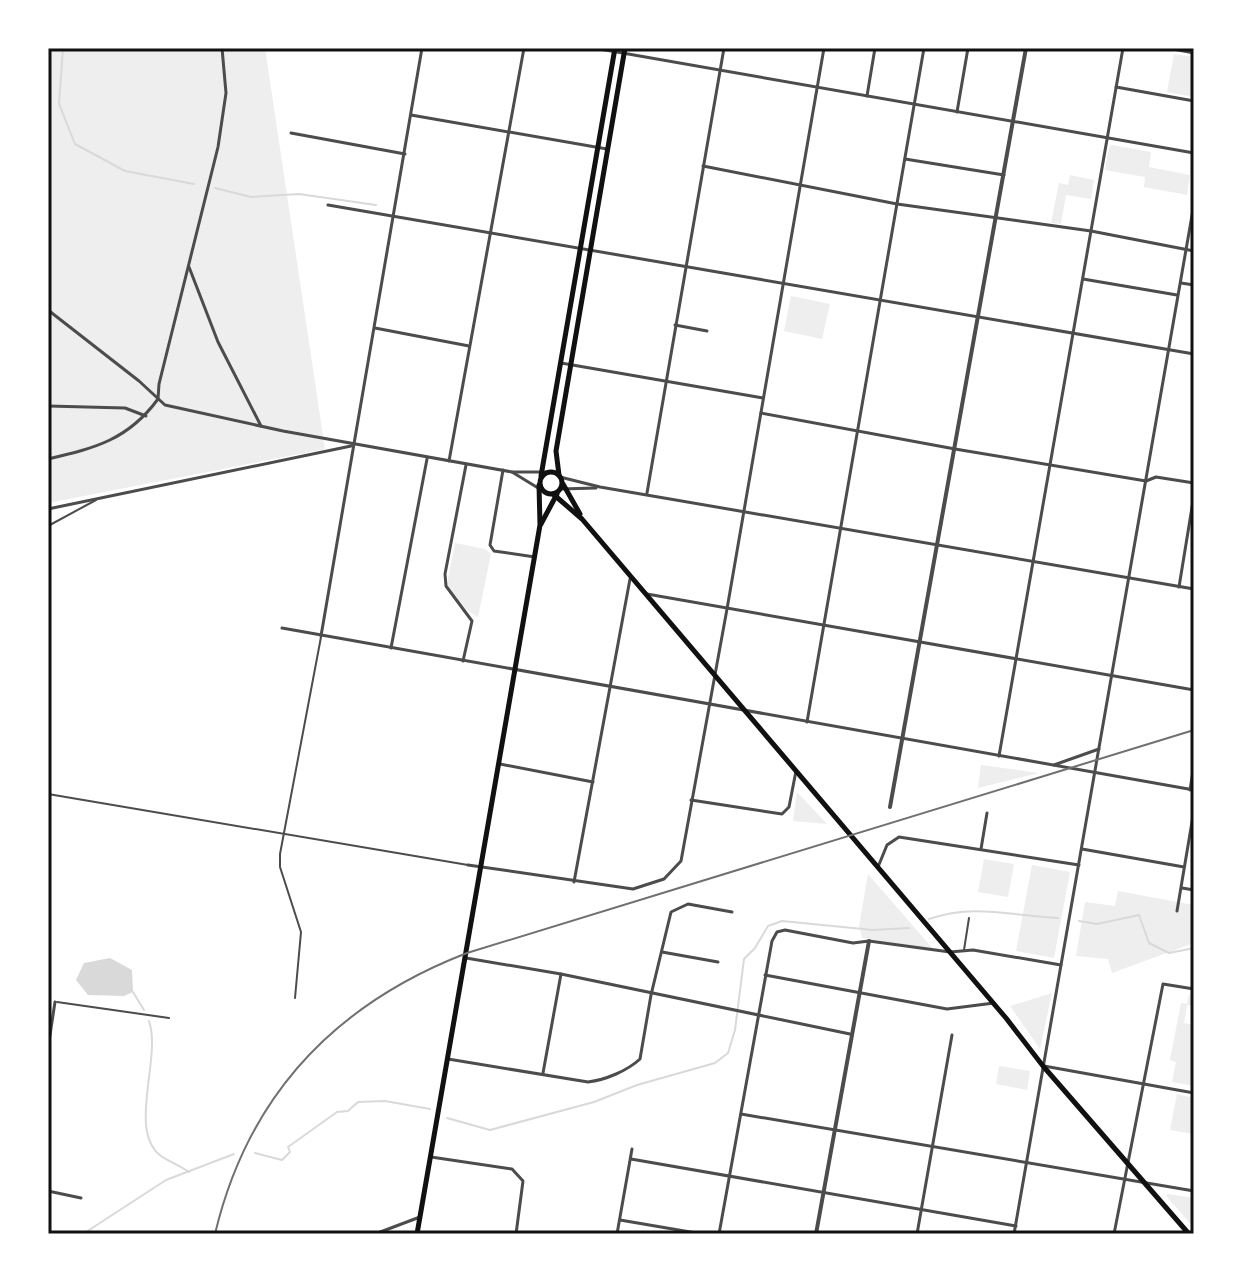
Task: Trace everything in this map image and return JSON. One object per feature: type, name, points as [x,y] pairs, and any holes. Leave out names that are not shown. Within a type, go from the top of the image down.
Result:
[{"type":"main road","points":[[417,1234],[535,557],[540,525],[540,488],[614,50]]},
{"type":"main road","points":[[540,525],[559,492],[556,451],[625,51]]},
{"type":"main road","points":[[544,473],[560,478]]},
{"type":"main road","points":[[540,488],[559,492],[994,1003],[1043,1066],[1189,1234]]},
{"type":"main road","points":[[559,492],[582,519]]},
{"type":"street","points":[[48,459],[109,442],[146,416],[158,399],[224,113],[227,73],[222,48]]},
{"type":"street","points":[[295,998],[301,932],[280,867],[284,834],[355,445],[422,48]]},
{"type":"street","points":[[449,461],[524,48]]},
{"type":"street","points":[[594,48],[1194,153]]},
{"type":"street","points":[[647,493],[724,48]]},
{"type":"street","points":[[48,794],[574,882],[633,889],[664,879],[681,861],[824,48]]},
{"type":"street","points":[[867,96],[875,48]]},
{"type":"street","points":[[807,722],[924,48]]},
{"type":"street","points":[[957,112],[968,48]]},
{"type":"street","points":[[890,807],[1026,48]]},
{"type":"street","points":[[999,756],[1123,48]]},
{"type":"street","points":[[1168,48],[1194,53]]},
{"type":"street","points":[[1116,87],[1194,101]]},
{"type":"street","points":[[411,115],[607,149]]},
{"type":"street","points":[[291,133],[405,154]]},
{"type":"street","points":[[905,159],[1004,175]]},
{"type":"street","points":[[703,166],[897,204],[1091,231],[1194,251]]},
{"type":"street","points":[[1014,1234],[1194,204]]},
{"type":"street","points":[[328,205],[1194,354]]},
{"type":"street","points":[[189,267],[218,342],[261,426]]},
{"type":"street","points":[[1083,279],[1179,296]]},
{"type":"street","points":[[1181,283],[1194,285]]},
{"type":"street","points":[[48,310],[165,405],[427,458],[512,472],[544,473]]},
{"type":"street","points":[[675,325],[707,331]]},
{"type":"street","points":[[375,328],[470,346]]},
{"type":"street","points":[[561,363],[763,399]]},
{"type":"street","points":[[48,406],[125,408],[146,416]]},
{"type":"street","points":[[761,413],[1146,481],[1156,477],[1194,483]]},
{"type":"street","points":[[48,509],[355,445]]},
{"type":"street","points":[[391,648],[427,458]]},
{"type":"street","points":[[463,661],[472,621],[446,586],[445,574],[466,464]]},
{"type":"street","points":[[503,470],[490,545],[494,551],[535,557]]},
{"type":"street","points":[[512,472],[540,488]]},
{"type":"street","points":[[560,478],[1194,589]]},
{"type":"street","points":[[559,492],[600,487]]},
{"type":"street","points":[[1179,587],[1194,495]]},
{"type":"street","points":[[48,526],[100,498]]},
{"type":"street","points":[[574,882],[631,575]]},
{"type":"street","points":[[647,594],[1194,690]]},
{"type":"street","points":[[282,628],[1192,790],[1194,765]]},
{"type":"street","points":[[1054,765],[1099,749]]},
{"type":"street","points":[[500,764],[593,782]]},
{"type":"street","points":[[691,800],[782,814],[789,807],[796,771]]},
{"type":"street","points":[[1177,911],[1194,810]]},
{"type":"street","points":[[981,849],[987,813]]},
{"type":"street","points":[[878,867],[887,845],[899,837],[1079,865]]},
{"type":"street","points":[[1188,845],[1194,846]]},
{"type":"street","points":[[1082,849],[1184,867]]},
{"type":"street","points":[[1181,887],[1194,890]]},
{"type":"street","points":[[448,1059],[588,1082],[598,1081],[634,1065],[640,1059],[660,952],[671,912],[688,904],[732,912]]},
{"type":"street","points":[[964,951],[969,918]]},
{"type":"street","points":[[719,1234],[765,975],[777,932],[785,930],[853,943],[869,941],[950,952],[973,950],[1061,965]]},
{"type":"street","points":[[816,1234],[869,941]]},
{"type":"street","points":[[660,952],[718,962]]},
{"type":"street","points":[[466,958],[561,974],[850,1034]]},
{"type":"street","points":[[543,1074],[561,974]]},
{"type":"street","points":[[765,975],[947,1009],[994,1003]]},
{"type":"street","points":[[1114,1234],[1163,984],[1194,989]]},
{"type":"street","points":[[48,1048],[55,1002],[169,1018]]},
{"type":"street","points":[[917,1234],[952,1035]]},
{"type":"street","points":[[1043,1066],[1194,1093]]},
{"type":"street","points":[[741,1114],[1194,1191]]},
{"type":"street","points":[[617,1234],[632,1149]]},
{"type":"street","points":[[431,1157],[512,1169],[523,1181],[516,1234]]},
{"type":"street","points":[[631,1159],[1016,1226]]},
{"type":"street","points":[[48,1191],[81,1198]]},
{"type":"street","points":[[375,1234],[420,1216]]},
{"type":"street","points":[[620,1220],[702,1234]]},
{"type":"shaded area","points":[[48,48],[265,48],[325,449],[48,503]]},
{"type":"shaded area","points":[[1174,54],[1194,57],[1194,97],[1167,92]]},
{"type":"shaded area","points":[[1112,145],[1151,152],[1149,167],[1190,175],[1187,195],[1144,187],[1145,177],[1105,170]]},
{"type":"shaded area","points":[[1070,175],[1094,180],[1091,199],[1066,195],[1061,224],[1051,223],[1059,183],[1068,185]]},
{"type":"shaded area","points":[[791,296],[830,304],[822,339],[784,331]]},
{"type":"shaded area","points":[[455,543],[485,549],[491,554],[478,617],[464,607],[447,584]]},
{"type":"shaded area","points":[[981,765],[1039,773],[978,788]]},
{"type":"shaded area","points":[[797,792],[827,824],[793,821]]},
{"type":"shaded area","points":[[984,859],[1014,864],[1008,897],[978,892]]},
{"type":"shaded area","points":[[1032,865],[1070,872],[1054,958],[1016,951]]},
{"type":"shaded area","points":[[868,874],[933,949],[862,938],[859,926]]},
{"type":"shaded area","points":[[1118,891],[1194,905],[1194,943],[1112,973],[1108,959],[1076,956],[1085,902],[1115,906]]},
{"type":"shaded area","points":[[110,958],[132,970],[133,992],[124,996],[88,995],[76,980],[84,963]]},
{"type":"shaded area","points":[[1052,993],[1040,1049],[1010,1006]]},
{"type":"shaded area","points":[[1189,995],[1194,996],[1194,1006],[1187,1005],[1184,1023],[1194,1025],[1194,1086],[1172,1082],[1176,1062],[1170,1060],[1181,1003],[1187,1004]]},
{"type":"shaded area","points":[[999,1066],[1030,1071],[1027,1090],[996,1084]]},
{"type":"shaded area","points":[[1177,1094],[1194,1098],[1194,1134],[1170,1130]]},
{"type":"shaded area","points":[[1166,1196],[1194,1198],[1194,1228]]},
{"type":"waterway","points":[[63,48],[59,104],[75,144],[125,171],[194,184]]},
{"type":"waterway","points":[[215,188],[251,197],[299,194],[376,205]]},
{"type":"waterway","points":[[929,919],[978,911],[1058,918]]},
{"type":"waterway","points":[[1079,921],[1097,924],[1139,915],[1149,943],[1169,953],[1194,948]]},
{"type":"waterway","points":[[447,1118],[490,1130],[594,1102],[637,1085],[715,1063],[728,1053],[735,1030],[744,959],[755,948],[768,926],[782,921],[873,930],[909,928]]},
{"type":"waterway","points":[[133,992],[144,1010]]},
{"type":"waterway","points":[[149,1021],[152,1054],[147,1129],[151,1144],[161,1156],[189,1172]]},
{"type":"waterway","points":[[255,1153],[282,1160],[290,1152],[288,1147],[337,1112],[348,1111],[358,1102],[385,1101],[430,1109]]},
{"type":"waterway","points":[[83,1234],[166,1180],[234,1154]]},
{"type":"railway","points":[[215,1234],[230,1184],[250,1139],[274,1097],[304,1060],[338,1028],[377,999],[420,974],[467,953],[1194,730]]}]
